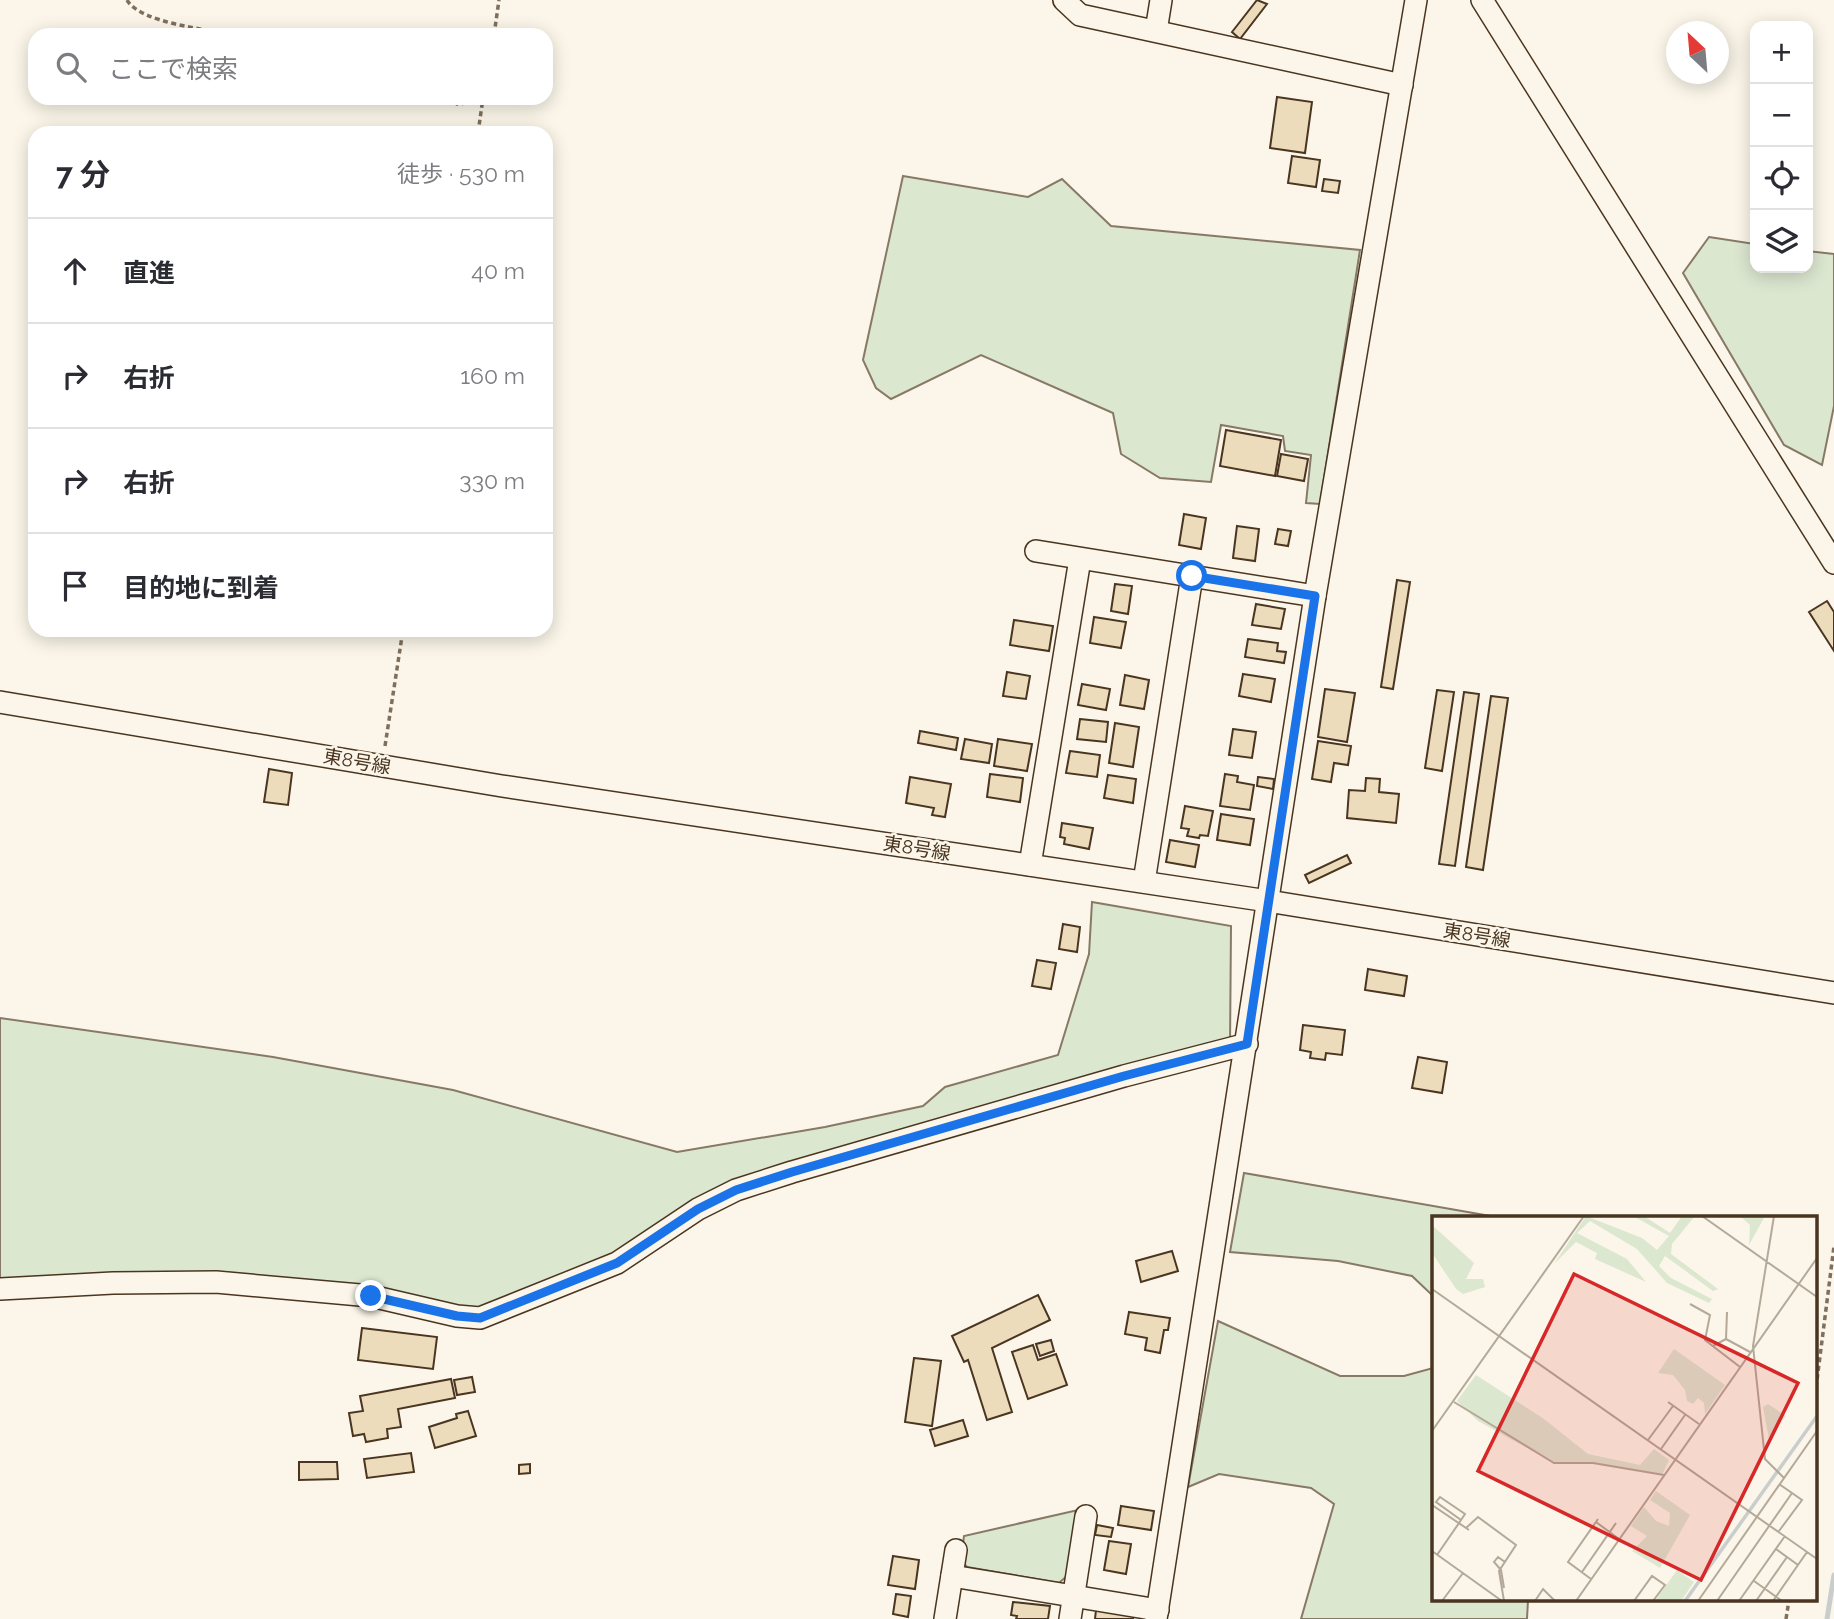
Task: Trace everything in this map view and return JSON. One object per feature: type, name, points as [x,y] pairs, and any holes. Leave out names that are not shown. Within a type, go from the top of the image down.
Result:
[{"type":"street","points":[[1064,0],[1080,15],[1402,85]]},
{"type":"street","points":[[1156,31],[1161,0]]},
{"type":"street","points":[[952,1576],[1073,1596],[1157,1615],[1315,596],[1416,0]]},
{"type":"street","points":[[1482,0],[1834,563]]},
{"type":"street","points":[[1035,551],[1315,596]]},
{"type":"street","points":[[1030,865],[1080,559]]},
{"type":"street","points":[[1144,882],[1192,576]]},
{"type":"street","name":"東8号線","points":[[0,702],[382,766],[1268,901],[1834,993]]},
{"type":"street","points":[[0,1289],[113,1283],[216,1282],[371,1296],[457,1316],[480,1318],[617,1263],[698,1209],[736,1190],[1124,1076],[1247,1044]]},
{"type":"street","points":[[1070,1619],[1086,1516]]},
{"type":"street","points":[[944,1619],[956,1550]]},
{"type":"path","points":[[127,0],[129,5],[148,16],[205,28]]},
{"type":"path","points":[[495,28],[499,0]]},
{"type":"path","points":[[479,126],[482,105]]},
{"type":"path","points":[[382,766],[402,637]]},
{"type":"path","points":[[1816,1388],[1834,1246]]},
{"type":"green space","points":[[903,176],[1028,197],[1062,179],[1111,226],[1360,250],[1320,504],[1306,503],[1311,455],[1285,451],[1283,436],[1221,425],[1211,482],[1160,478],[1121,454],[1113,413],[981,355],[891,399],[876,388],[863,360]]},
{"type":"green space","points":[[1709,237],[1750,243],[1750,273],[1813,273],[1813,252],[1834,254],[1834,406],[1822,465],[1784,445],[1683,273]]},
{"type":"green space","points":[[1092,902],[1231,926],[1230,1048],[792,1172],[480,1318],[216,1282],[0,1289],[0,1018],[273,1057],[453,1090],[677,1152],[825,1127],[923,1106],[945,1087],[1058,1055],[1089,954]]},
{"type":"green space","points":[[1244,1173],[1491,1216],[1432,1216],[1432,1295],[1412,1276],[1338,1261],[1230,1252]]},
{"type":"green space","points":[[1218,1321],[1340,1376],[1404,1376],[1432,1368],[1432,1602],[1528,1602],[1527,1619],[1301,1619],[1334,1504],[1311,1488],[1219,1474],[1188,1487]]},
{"type":"green space","points":[[1078,1510],[1068,1575],[1059,1583],[967,1567],[961,1560],[964,1536]]},
{"type":"building","points":[[1257,0],[1267,4],[1240,39],[1232,32]]},
{"type":"building","points":[[1277,97],[1312,102],[1305,153],[1270,148]]},
{"type":"building","points":[[1292,156],[1320,160],[1316,187],[1288,183]]},
{"type":"building","points":[[1324,179],[1340,181],[1338,193],[1322,191]]},
{"type":"building","points":[[1226,430],[1281,440],[1275,476],[1220,466]]},
{"type":"building","points":[[1281,454],[1308,459],[1304,481],[1277,476]]},
{"type":"building","points":[[1184,514],[1206,518],[1201,549],[1179,545]]},
{"type":"building","points":[[1237,526],[1259,529],[1255,561],[1233,558]]},
{"type":"building","points":[[1278,529],[1291,531],[1288,546],[1275,544]]},
{"type":"building","points":[[1397,580],[1410,582],[1393,689],[1381,687]]},
{"type":"building","points":[[1115,584],[1132,586],[1128,614],[1111,611]]},
{"type":"building","points":[[1827,601],[1834,612],[1834,651],[1809,612]]},
{"type":"building","points":[[1256,604],[1285,609],[1281,629],[1252,625]]},
{"type":"building","points":[[1094,617],[1126,622],[1121,648],[1090,643]]},
{"type":"building","points":[[1014,620],[1053,626],[1049,651],[1010,645]]},
{"type":"building","points":[[1248,639],[1278,643],[1277,651],[1286,652],[1284,663],[1245,657]]},
{"type":"building","points":[[1007,672],[1030,676],[1026,699],[1003,696]]},
{"type":"building","points":[[1243,674],[1275,679],[1271,702],[1239,696]]},
{"type":"building","points":[[1125,675],[1149,680],[1144,709],[1120,705]]},
{"type":"building","points":[[1082,684],[1110,689],[1106,710],[1078,705]]},
{"type":"building","points":[[1325,689],[1355,693],[1347,742],[1318,737]]},
{"type":"building","points":[[1437,690],[1454,692],[1442,771],[1425,768]]},
{"type":"building","points":[[1464,692],[1479,694],[1455,866],[1439,864]]},
{"type":"building","points":[[1491,696],[1508,698],[1483,870],[1466,867]]},
{"type":"building","points":[[1080,719],[1108,722],[1106,742],[1077,739]]},
{"type":"building","points":[[1115,723],[1139,727],[1133,767],[1109,763]]},
{"type":"building","points":[[1233,729],[1256,732],[1252,758],[1229,755]]},
{"type":"building","points":[[920,731],[958,738],[956,750],[918,743]]},
{"type":"building","points":[[965,739],[992,744],[989,763],[961,759]]},
{"type":"building","points":[[998,739],[1032,744],[1027,771],[994,766]]},
{"type":"building","points":[[1318,741],[1351,746],[1348,765],[1334,763],[1331,782],[1312,779]]},
{"type":"building","points":[[1070,751],[1100,755],[1097,777],[1066,773]]},
{"type":"building","points":[[269,769],[292,773],[288,805],[264,802]]},
{"type":"building","points":[[990,774],[1023,778],[1020,802],[987,797]]},
{"type":"building","points":[[1225,774],[1238,776],[1237,782],[1254,785],[1250,810],[1220,806]]},
{"type":"building","points":[[1108,775],[1136,779],[1133,803],[1104,798]]},
{"type":"building","points":[[910,777],[951,784],[945,817],[932,815],[934,808],[906,803]]},
{"type":"building","points":[[1258,777],[1274,779],[1273,789],[1257,786]]},
{"type":"building","points":[[1366,778],[1380,779],[1379,792],[1399,794],[1396,823],[1347,818],[1349,790],[1365,791]]},
{"type":"building","points":[[1185,806],[1213,811],[1208,836],[1187,836],[1189,829],[1181,828]]},
{"type":"building","points":[[1221,814],[1254,819],[1250,845],[1217,840]]},
{"type":"building","points":[[1062,823],[1093,828],[1089,849],[1064,844],[1065,838],[1060,837]]},
{"type":"building","points":[[1170,840],[1199,845],[1195,867],[1166,862]]},
{"type":"building","points":[[1347,855],[1351,863],[1309,883],[1305,875]]},
{"type":"building","points":[[1063,924],[1080,927],[1077,952],[1059,949]]},
{"type":"building","points":[[1037,960],[1056,963],[1051,989],[1032,986]]},
{"type":"building","points":[[1368,969],[1407,976],[1404,996],[1365,990]]},
{"type":"building","points":[[1303,1025],[1345,1030],[1342,1055],[1326,1053],[1325,1060],[1310,1058],[1311,1052],[1300,1050]]},
{"type":"building","points":[[1418,1057],[1447,1062],[1442,1093],[1412,1088]]},
{"type":"building","points":[[1172,1251],[1178,1271],[1141,1282],[1136,1261]]},
{"type":"building","points":[[1038,1295],[1050,1320],[992,1348],[1012,1412],[987,1420],[968,1360],[964,1362],[952,1336]]},
{"type":"building","points":[[1129,1312],[1170,1318],[1168,1330],[1164,1330],[1160,1353],[1145,1350],[1147,1338],[1125,1334]]},
{"type":"building","points":[[362,1328],[437,1337],[433,1369],[358,1360]]},
{"type":"building","points":[[1051,1340],[1054,1351],[1040,1356],[1036,1344]]},
{"type":"building","points":[[1033,1345],[1038,1360],[1056,1354],[1067,1385],[1028,1399],[1012,1352]]},
{"type":"building","points":[[914,1358],[941,1361],[932,1426],[905,1422]]},
{"type":"building","points":[[472,1377],[475,1392],[457,1395],[454,1380]]},
{"type":"building","points":[[451,1379],[455,1398],[398,1409],[401,1427],[387,1429],[388,1438],[366,1442],[364,1434],[353,1436],[349,1413],[363,1411],[360,1396]]},
{"type":"building","points":[[468,1411],[476,1436],[435,1448],[429,1427],[457,1418],[456,1414]]},
{"type":"building","points":[[963,1420],[968,1436],[935,1446],[930,1430]]},
{"type":"building","points":[[411,1453],[414,1472],[367,1478],[364,1459]]},
{"type":"building","points":[[299,1462],[337,1462],[338,1479],[299,1480]]},
{"type":"building","points":[[530,1464],[530,1473],[519,1474],[519,1465]]},
{"type":"building","points":[[1121,1506],[1154,1511],[1151,1530],[1118,1525]]},
{"type":"building","points":[[1097,1525],[1113,1528],[1111,1537],[1095,1535]]},
{"type":"building","points":[[1109,1541],[1131,1544],[1126,1574],[1104,1570]]},
{"type":"building","points":[[893,1556],[919,1560],[915,1589],[888,1585]]},
{"type":"building","points":[[896,1594],[911,1596],[908,1617],[893,1614]]},
{"type":"building","points":[[1013,1602],[1050,1606],[1048,1619],[1016,1619],[1017,1616],[1011,1615]]},
{"type":"building","points":[[1096,1610],[1133,1616],[1133,1619],[1095,1619]]},
{"type":"waterway","points":[[1827,1619],[1834,1575]]},
{"type":"route","points":[[371,1296],[457,1316],[480,1318],[617,1263],[698,1209],[736,1190],[1124,1076],[1247,1044],[1315,596],[1192,576]]}]
